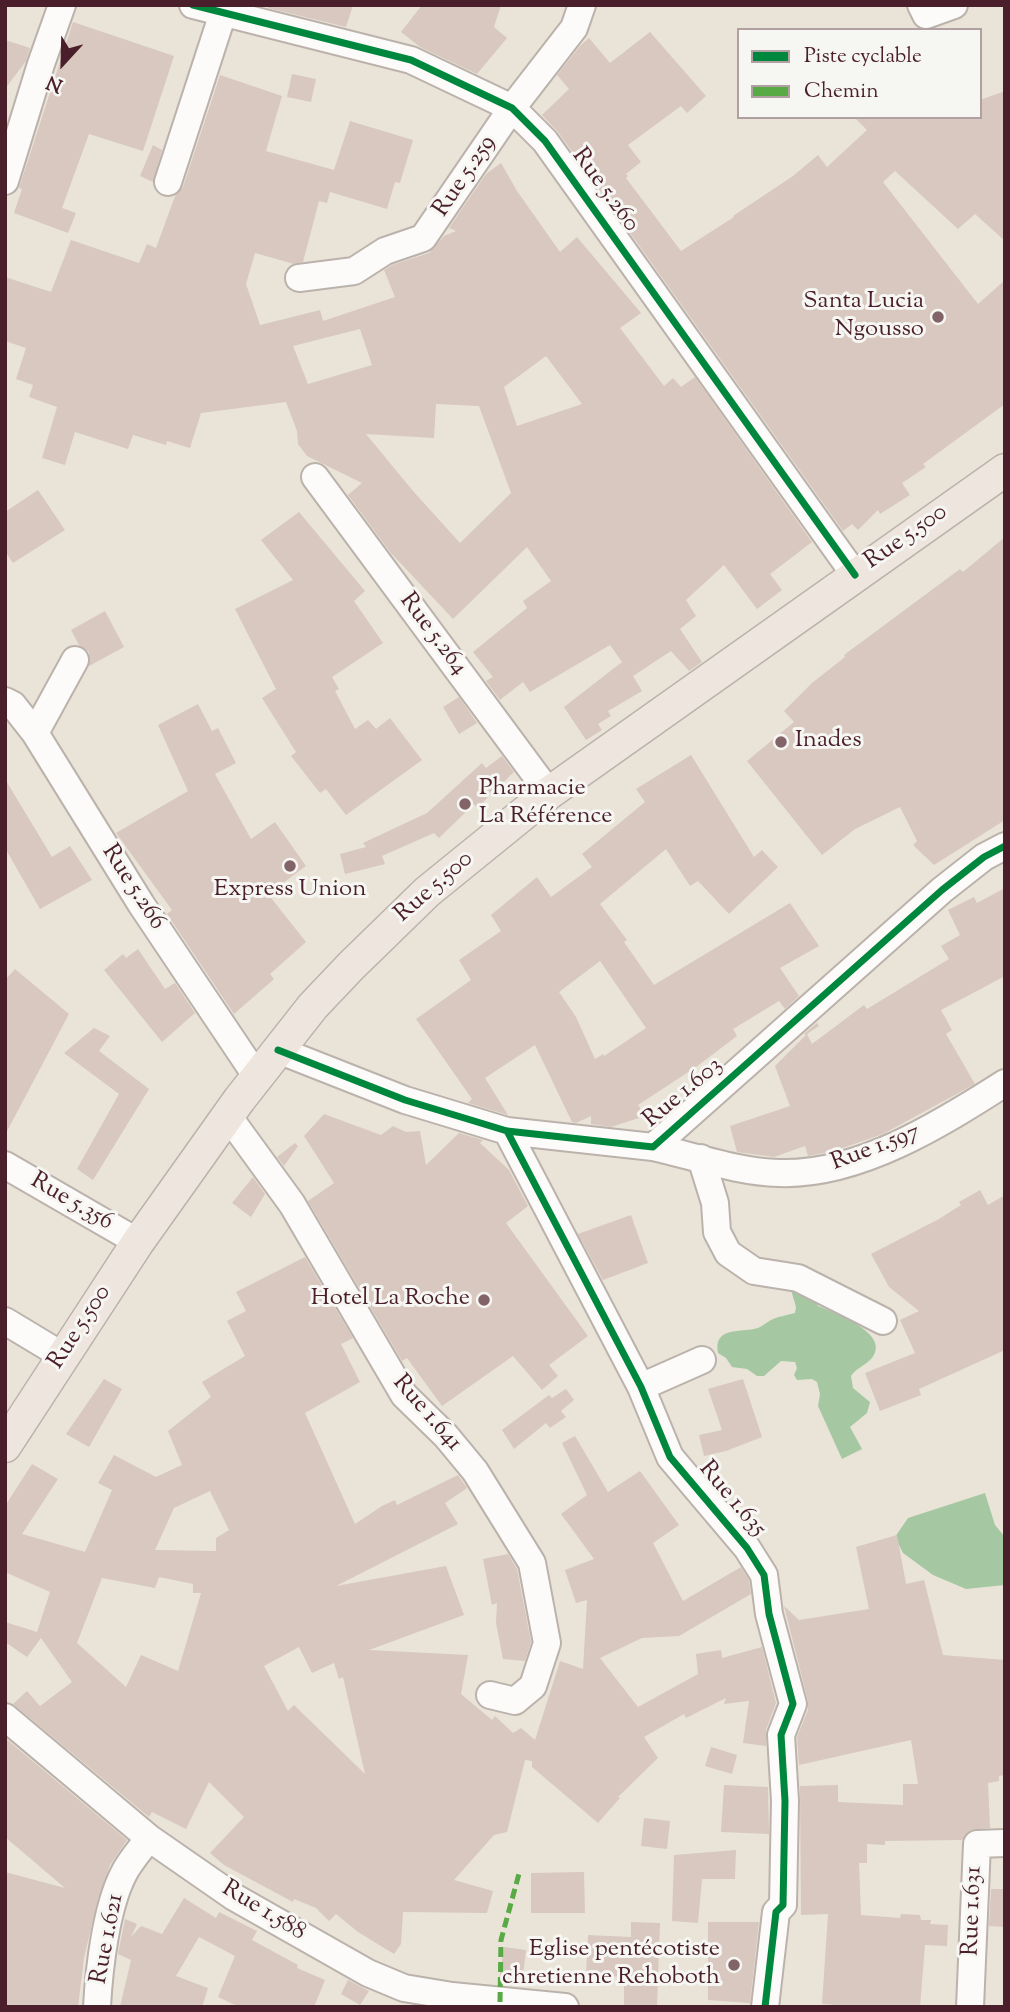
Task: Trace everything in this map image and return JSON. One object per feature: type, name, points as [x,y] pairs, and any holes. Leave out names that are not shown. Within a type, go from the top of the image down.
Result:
[{"type":"main road","name":"Rue 5.500","points":[[5,1446],[138,1242],[228,1116],[313,1006],[351,966],[427,892],[549,793],[1005,470]]},
{"type":"street","points":[[5,181],[62,5]]},
{"type":"street","name":"Rue 5.260","points":[[193,5],[411,60],[484,92],[512,108],[545,141],[855,575]]},
{"type":"street","name":"Rue 5.259","points":[[299,278],[354,271],[385,251],[424,238],[512,108],[574,28],[582,5]]},
{"type":"street","points":[[921,5],[926,15],[954,5]]},
{"type":"street","points":[[168,182],[223,13]]},
{"type":"street","name":"Rue 5.264","points":[[315,477],[549,793]]},
{"type":"street","points":[[35,733],[75,660]]},
{"type":"street","name":"Rue 5.266","points":[[5,701],[13,705],[35,733],[141,904],[257,1077]]},
{"type":"street","name":"Rue 1.603","points":[[278,1050],[405,1100],[508,1131],[653,1147],[942,890],[984,857],[1005,846]]},
{"type":"street","name":"Rue 1.597","points":[[653,1147],[740,1168],[780,1174],[830,1169],[896,1144],[952,1117],[1005,1083]]},
{"type":"street","name":"Rue 1.641","points":[[228,1116],[292,1204],[404,1395],[446,1436],[475,1471],[532,1563],[547,1643],[533,1686],[515,1701],[490,1695]]},
{"type":"street","name":"Rue 1.635","points":[[508,1131],[641,1387],[670,1457],[747,1548],[764,1575],[769,1614],[793,1704],[781,1735],[785,1801],[783,1905],[776,1912],[765,2007]]},
{"type":"street","points":[[701,1158],[715,1203],[717,1232],[728,1253],[754,1271],[798,1278],[883,1321]]},
{"type":"street","name":"Rue 5.356","points":[[5,1164],[138,1242]]},
{"type":"street","points":[[5,1321],[63,1356]]},
{"type":"street","points":[[641,1387],[702,1360]]},
{"type":"street","name":"Rue 1.588","points":[[5,1717],[149,1838],[234,1897],[368,1973],[404,1988],[488,2001],[565,2007]]},
{"type":"street","name":"Rue 1.621","points":[[97,2007],[100,1967],[119,1882],[149,1838]]},
{"type":"street","name":"Rue 1.631","points":[[970,2007],[977,1844],[1005,1843]]},
{"type":"green space","points":[[809,1289],[818,1306],[847,1318],[867,1332],[874,1340],[876,1349],[872,1358],[851,1376],[853,1388],[870,1402],[867,1413],[850,1427],[862,1449],[842,1459],[818,1406],[820,1394],[817,1382],[812,1379],[797,1380],[794,1375],[797,1368],[795,1362],[781,1361],[764,1376],[757,1376],[747,1369],[732,1367],[726,1358],[718,1353],[720,1338],[724,1335],[758,1328],[773,1319],[795,1313],[791,1290]]},
{"type":"green space","points":[[985,1493],[995,1525],[1005,1537],[1005,1585],[966,1589],[933,1575],[903,1553],[895,1537],[908,1518]]},
{"type":"building","points":[[268,5],[353,5],[346,27],[268,8]]},
{"type":"building","points":[[422,5],[501,5],[494,27],[507,38],[477,74],[420,47],[401,32]]},
{"type":"building","points":[[73,22],[174,56],[143,151],[89,134],[62,208],[76,213],[68,233],[14,213],[22,189],[19,188]]},
{"type":"building","points":[[650,32],[706,96],[687,113],[681,106],[628,145],[641,162],[626,174],[626,178],[681,251],[793,176],[818,155],[827,167],[867,130],[856,119],[982,119],[982,99],[1005,91],[1005,241],[975,214],[958,229],[895,171],[883,182],[978,304],[1005,280],[1005,404],[923,464],[926,467],[902,483],[910,495],[880,514],[878,510],[858,530],[852,524],[843,531],[558,132],[542,115],[569,89],[557,75],[589,38],[610,63]]},
{"type":"building","points":[[5,40],[30,48],[26,61],[5,89]]},
{"type":"building","points":[[292,74],[316,79],[311,102],[287,97]]},
{"type":"building","points":[[220,75],[282,96],[266,151],[334,170],[350,121],[413,140],[400,183],[395,182],[387,209],[330,192],[327,203],[319,201],[303,262],[294,264],[255,253],[246,284],[260,325],[320,310],[323,321],[395,297],[384,270],[429,253],[444,236],[456,231],[449,228],[486,174],[501,163],[517,191],[560,252],[577,237],[641,313],[620,328],[664,386],[673,378],[681,387],[695,377],[812,542],[770,574],[782,590],[757,609],[724,565],[686,600],[696,616],[680,629],[702,662],[689,671],[671,651],[633,676],[642,691],[608,711],[611,716],[598,724],[602,730],[586,740],[564,707],[622,662],[610,645],[530,692],[523,682],[500,700],[486,681],[493,677],[473,652],[527,608],[523,601],[551,581],[527,547],[453,619],[390,552],[348,495],[362,483],[307,456],[298,444],[297,431],[286,402],[201,413],[190,448],[167,441],[166,445],[133,435],[128,449],[75,432],[65,465],[42,458],[57,407],[29,397],[33,385],[16,379],[26,348],[5,341],[5,277],[51,292],[71,240],[139,263],[147,244],[156,248],[175,196],[183,187]],"holes":[[[360,329],[372,365],[308,384],[293,346]],[[546,356],[582,404],[517,426],[504,387]],[[436,404],[479,406],[511,493],[460,543],[366,434],[434,438]]]},
{"type":"building","points":[[153,145],[162,150],[153,182],[140,176]]},
{"type":"building","points":[[38,490],[65,530],[13,563],[5,551],[5,512]]},
{"type":"building","points":[[299,512],[365,591],[354,601],[383,643],[332,677],[339,689],[335,691],[355,729],[368,720],[376,729],[390,718],[422,760],[346,815],[326,789],[320,793],[291,756],[296,752],[262,698],[276,689],[235,609],[293,580],[261,540]]},
{"type":"building","points":[[1005,537],[1005,820],[934,865],[913,845],[917,841],[900,807],[855,829],[822,855],[747,761],[794,722],[784,711],[812,683],[845,657],[844,655],[960,569],[963,572]]},
{"type":"building","points":[[105,611],[124,647],[89,666],[89,652],[79,645],[71,630]]},
{"type":"building","points":[[459,697],[477,723],[459,734],[443,707]]},
{"type":"building","points":[[198,704],[212,731],[218,728],[236,763],[215,774],[251,839],[275,822],[306,866],[268,894],[306,942],[270,974],[274,979],[234,1014],[167,914],[172,910],[116,833],[188,791],[158,725]]},
{"type":"building","points":[[691,755],[754,857],[762,850],[778,867],[729,914],[698,881],[690,886],[666,849],[600,904],[627,940],[624,942],[654,985],[790,903],[819,946],[780,968],[799,996],[785,1009],[779,1001],[733,1029],[737,1036],[638,1105],[645,1116],[611,1127],[591,1124],[591,1116],[576,1123],[572,1122],[535,1045],[485,1078],[508,1115],[468,1103],[472,1099],[416,1019],[471,980],[459,960],[501,931],[491,915],[537,877],[551,897],[592,867],[582,854],[645,802],[636,789]],"holes":[[[600,961],[646,1028],[604,1056],[603,1054],[595,1059],[576,1017],[559,992]]]},
{"type":"building","points":[[502,756],[514,772],[477,808],[474,804],[439,838],[434,833],[382,856],[385,864],[345,874],[340,854],[366,847],[363,843],[427,813],[482,763],[486,768]]},
{"type":"building","points":[[5,779],[52,857],[70,846],[92,880],[40,909],[5,848]]},
{"type":"building","points":[[1005,888],[1005,976],[941,1010],[952,1030],[946,1034],[975,1084],[883,1134],[834,1151],[808,1156],[805,1146],[774,1157],[737,1152],[730,1126],[790,1106],[775,1066],[806,1035],[804,1034],[817,1023],[819,1026],[807,1034],[812,1044],[864,1005],[867,1009],[949,959],[941,946],[960,935],[948,910],[974,897],[977,903]]},
{"type":"building","points":[[138,949],[165,989],[175,983],[195,1013],[162,1042],[104,970],[123,954],[126,958]]},
{"type":"building","points":[[15,969],[69,1014],[5,1135],[5,980]]},
{"type":"building","points":[[94,1028],[110,1036],[99,1051],[149,1089],[93,1180],[77,1169],[119,1094],[64,1053]]},
{"type":"building","points":[[324,1114],[381,1135],[393,1126],[406,1132],[420,1131],[426,1165],[459,1133],[483,1140],[480,1143],[509,1170],[528,1206],[506,1223],[588,1336],[549,1365],[558,1376],[542,1390],[513,1356],[442,1406],[407,1358],[402,1361],[308,1201],[334,1183],[304,1136]]},
{"type":"building","points":[[295,1143],[298,1146],[284,1166],[277,1157]]},
{"type":"building","points":[[253,1177],[265,1194],[251,1217],[232,1203]]},
{"type":"building","points":[[980,1190],[988,1205],[1005,1195],[1005,1350],[919,1389],[921,1395],[880,1411],[865,1373],[915,1353],[900,1320],[919,1311],[889,1287],[871,1254],[939,1219],[961,1205],[959,1202]]},
{"type":"building","points":[[631,1215],[648,1263],[603,1280],[578,1234]]},
{"type":"building","points":[[305,1257],[353,1338],[341,1344],[360,1382],[305,1413],[355,1524],[382,1506],[395,1500],[397,1505],[458,1475],[467,1488],[445,1503],[458,1524],[336,1586],[446,1566],[464,1615],[369,1650],[468,1655],[461,1694],[492,1720],[495,1716],[513,1733],[521,1728],[535,1740],[560,1661],[583,1669],[587,1600],[576,1603],[565,1570],[594,1559],[561,1514],[587,1495],[562,1443],[575,1436],[608,1492],[640,1471],[679,1525],[653,1543],[683,1601],[741,1567],[749,1580],[751,1594],[679,1636],[642,1638],[600,1658],[638,1707],[698,1674],[696,1654],[721,1650],[722,1658],[762,1647],[776,1703],[766,1730],[766,1746],[743,1743],[749,1701],[724,1704],[726,1698],[686,1718],[684,1714],[644,1737],[658,1758],[618,1797],[620,1798],[598,1823],[532,1767],[532,1761],[525,1760],[507,1832],[494,1835],[454,1880],[493,1891],[487,1913],[403,1912],[401,1944],[394,1954],[358,1932],[336,1914],[329,1921],[316,1908],[294,1899],[293,1902],[224,1865],[210,1853],[244,1817],[209,1782],[186,1829],[152,1812],[149,1817],[13,1704],[27,1691],[40,1706],[72,1682],[41,1638],[27,1657],[5,1642],[5,1622],[37,1632],[50,1592],[5,1572],[5,1506],[32,1464],[58,1479],[22,1534],[85,1552],[112,1490],[98,1483],[114,1455],[156,1477],[182,1465],[168,1431],[211,1397],[202,1382],[245,1356],[227,1321],[246,1311],[236,1292]],"holes":[[[210,1491],[229,1530],[216,1538],[216,1551],[155,1550],[174,1508]],[[159,1577],[193,1584],[193,1593],[201,1593],[178,1671],[141,1655],[126,1687],[77,1643],[102,1578],[155,1588]],[[299,1647],[312,1673],[334,1663],[339,1679],[343,1677],[365,1774],[294,1705],[288,1711],[264,1666]]]},
{"type":"building","points":[[104,1379],[122,1389],[89,1447],[66,1434]]},
{"type":"building","points":[[743,1379],[762,1437],[704,1456],[699,1435],[722,1430],[708,1389]]},
{"type":"building","points":[[566,1389],[574,1400],[561,1411],[566,1417],[550,1428],[546,1423],[514,1449],[502,1430],[549,1395],[552,1398]]},
{"type":"building","points":[[897,1535],[906,1584],[924,1580],[943,1655],[1005,1660],[1005,1775],[999,1776],[999,1781],[988,1783],[990,1828],[970,1830],[962,1840],[885,1841],[885,1845],[867,1844],[867,1863],[859,1863],[861,1915],[900,1918],[901,1914],[920,1915],[921,1920],[931,1920],[930,1924],[948,1925],[947,1946],[925,1945],[920,2007],[822,2004],[828,1914],[801,1915],[800,1786],[838,1785],[838,1802],[903,1805],[903,1784],[918,1784],[911,1740],[799,1765],[797,1737],[808,1710],[808,1701],[784,1606],[799,1620],[869,1609],[856,1547]]},
{"type":"building","points":[[508,1554],[517,1569],[531,1642],[525,1661],[503,1659],[496,1623],[497,1603],[492,1605],[483,1559]]},
{"type":"building","points":[[5,1738],[127,1840],[110,1865],[98,1898],[84,1958],[78,2007],[5,2007],[5,1872],[65,1888],[5,1837]]},
{"type":"building","points":[[711,1747],[737,1755],[732,1774],[705,1766]]},
{"type":"building","points":[[724,1785],[768,1787],[769,1834],[721,1832]]},
{"type":"building","points":[[644,1818],[670,1821],[667,1849],[641,1846]]},
{"type":"building","points":[[736,1850],[735,1879],[702,1879],[698,1923],[672,1921],[674,1855]]},
{"type":"building","points":[[584,1872],[585,1913],[531,1913],[531,1873]]},
{"type":"building","points":[[991,1889],[1005,1889],[1005,1927],[989,1926]]},
{"type":"building","points":[[184,1898],[216,1918],[219,1912],[257,1931],[252,1940],[298,1965],[297,1968],[325,1980],[314,2007],[239,2007],[218,1997],[235,1956],[199,1937],[176,1976],[208,1988],[202,2007],[120,2007],[131,1960],[118,1954],[125,1919],[137,1924],[131,1937],[141,1926],[162,1934]]},
{"type":"building","points":[[631,1922],[660,1923],[657,2007],[624,2007],[624,1977],[586,1975],[588,1935],[631,1937]]},
{"type":"building","name":"Eglise pentécotiste chretienne Rehoboth","points":[[708,1922],[759,1922],[750,2003],[708,2000]]},
{"type":"building","points":[[504,1947],[526,1950],[522,1984],[499,1981]]},
{"type":"building","points":[[348,1980],[369,1991],[360,2005],[341,1994]]},
{"type":"marked path","points":[[500,2002],[501,1940],[520,1870]]},
{"type":"cycle path","points":[[193,5],[411,60],[512,108],[545,141],[855,575]]},
{"type":"cycle path","points":[[278,1050],[405,1100],[507,1131],[653,1147],[942,890],[984,857],[1005,846]]},
{"type":"cycle path","points":[[507,1131],[641,1387],[670,1457],[747,1548],[764,1575],[769,1614],[793,1704],[781,1735],[785,1801],[783,1905],[776,1912],[765,2007]]},
{"type":"place","name":"Santa Lucia Ngousso","points":[[938,317]]},
{"type":"place","name":"Inades","points":[[781,742]]},
{"type":"place","name":"Pharmacie La Référence","points":[[465,804]]},
{"type":"place","name":"Express Union","points":[[290,866]]},
{"type":"place","name":"Hotel La Roche","points":[[484,1300]]},
{"type":"place","name":"Eglise pentécotiste chretienne Rehoboth","points":[[734,1965]]}]
